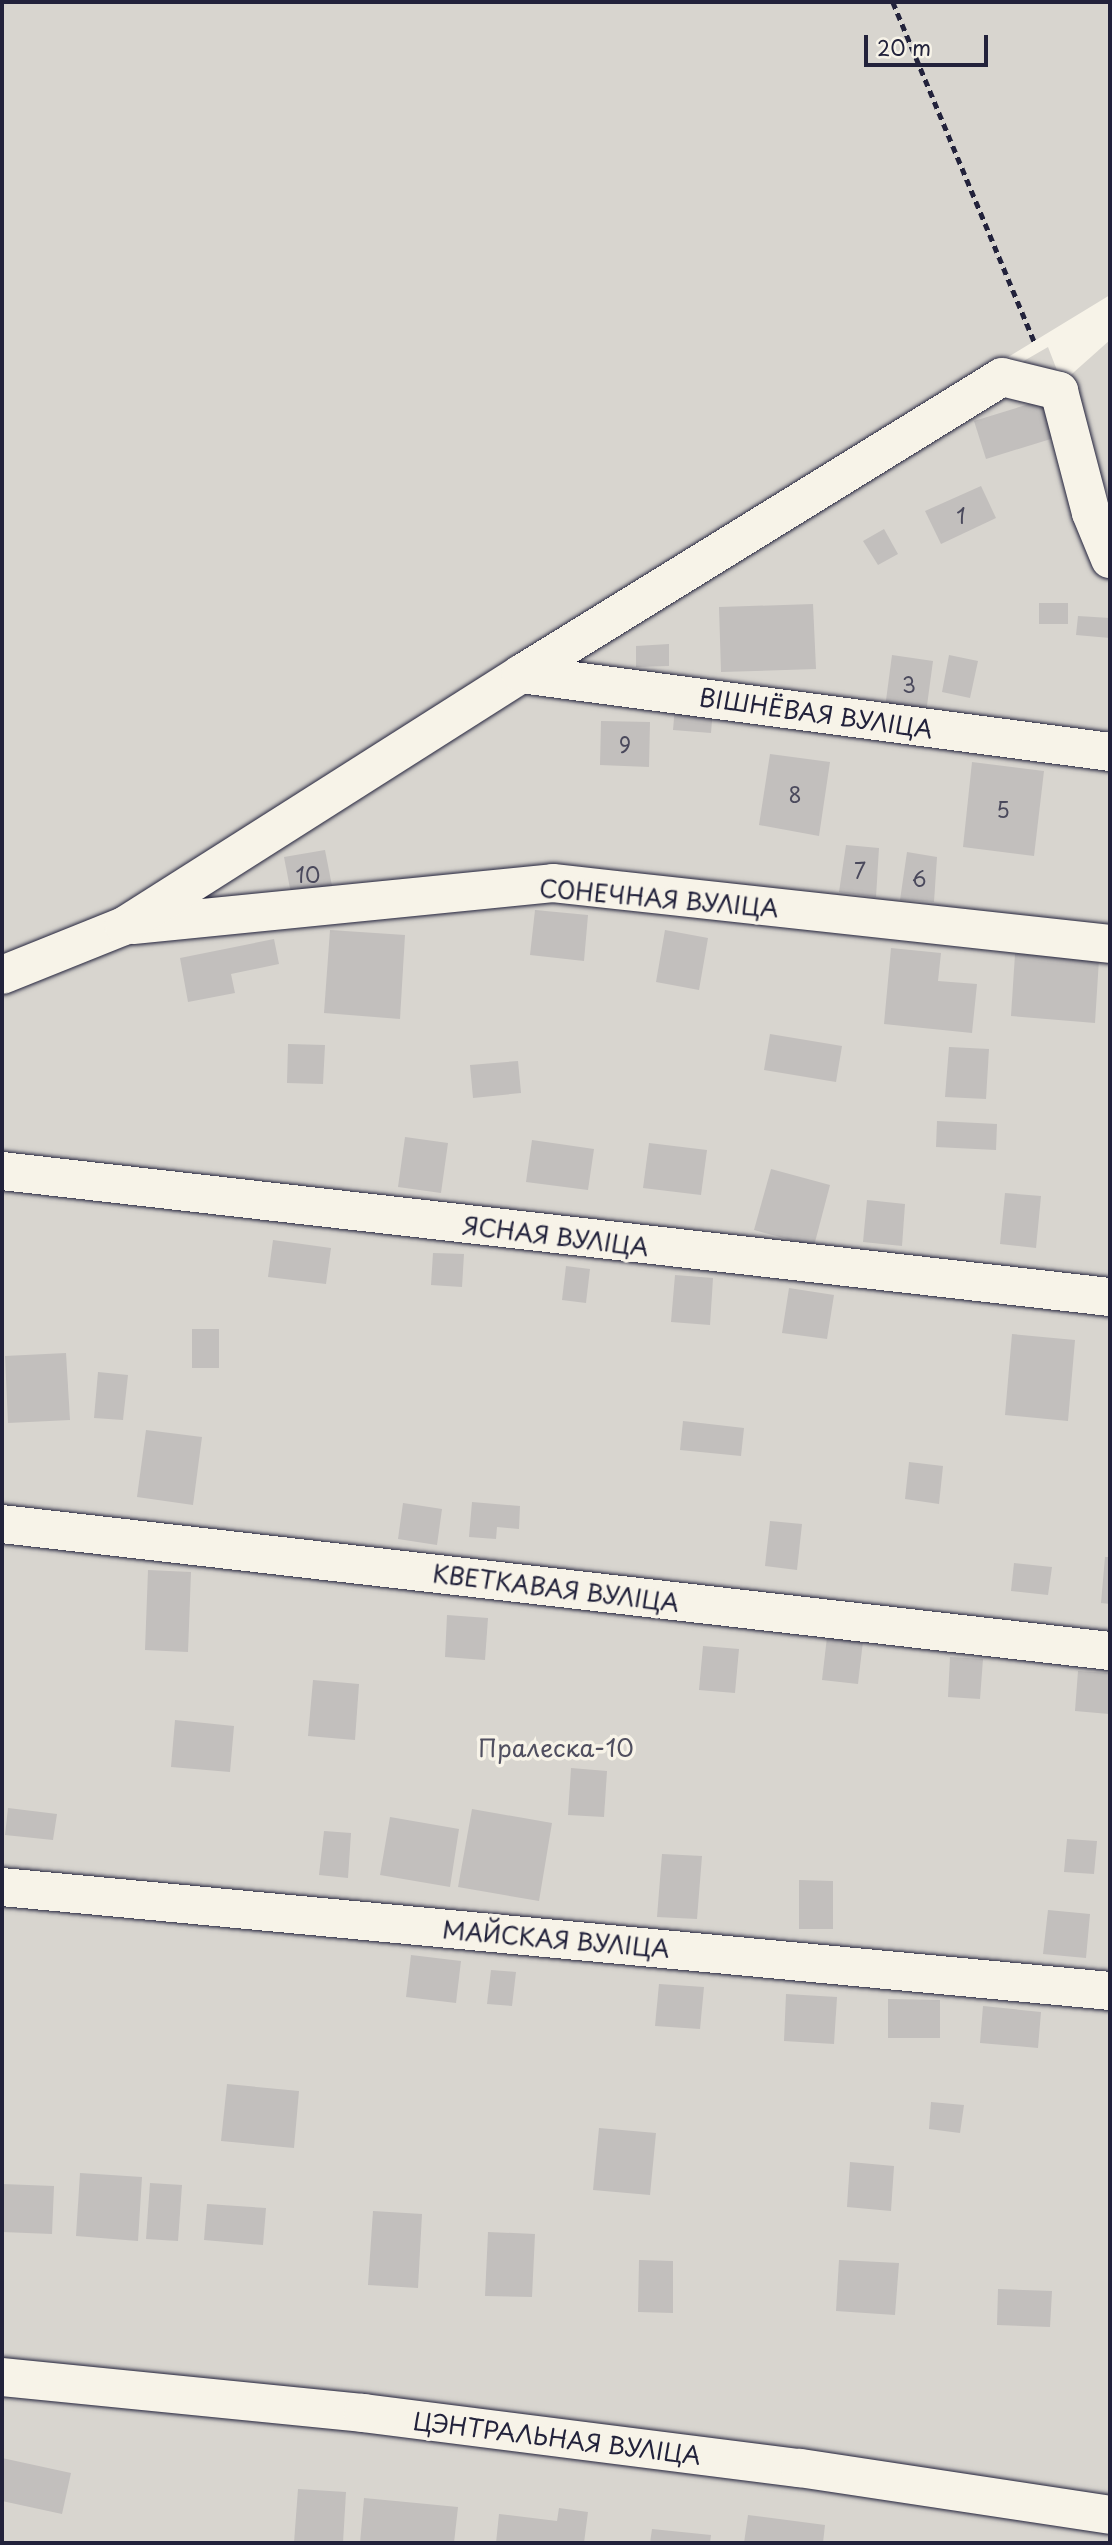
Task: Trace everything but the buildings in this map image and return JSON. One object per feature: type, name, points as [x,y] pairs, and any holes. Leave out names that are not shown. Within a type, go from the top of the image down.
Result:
[{"type":"street","points":[[2,975],[124,926],[521,674],[1002,377],[1059,391],[1091,513],[1110,559]]},
{"type":"street","name":"ВІШНЁВАЯ ВУЛІЦА","points":[[521,674],[1110,752]]},
{"type":"street","name":"СОНЕЧНАЯ ВУЛІЦА","points":[[124,926],[553,883],[1110,944]]},
{"type":"street","name":"ЯСНАЯ ВУЛІЦА","points":[[2,1171],[1110,1297]]},
{"type":"street","name":"КВЕТКАВАЯ ВУЛІЦА","points":[[2,1524],[1110,1651]]},
{"type":"street","name":"МАЙСКАЯ ВУЛІЦА","points":[[2,1887],[1110,1991]]},
{"type":"street","name":"ЦЭНТРАЛЬНАЯ ВУЛІЦА","points":[[2,2376],[418,2420],[800,2468],[1110,2515]]},
{"type":"path","points":[[892,2],[1020,310],[1059,391]]},
{"type":"green space","name":"Пралеска-10","points":[[2,2],[1110,2],[1110,295],[610,600],[1048,347],[1110,507],[1110,2543],[2,2543]]},
{"type":"green space","points":[[1110,340],[1110,500],[1064,381]]}]
